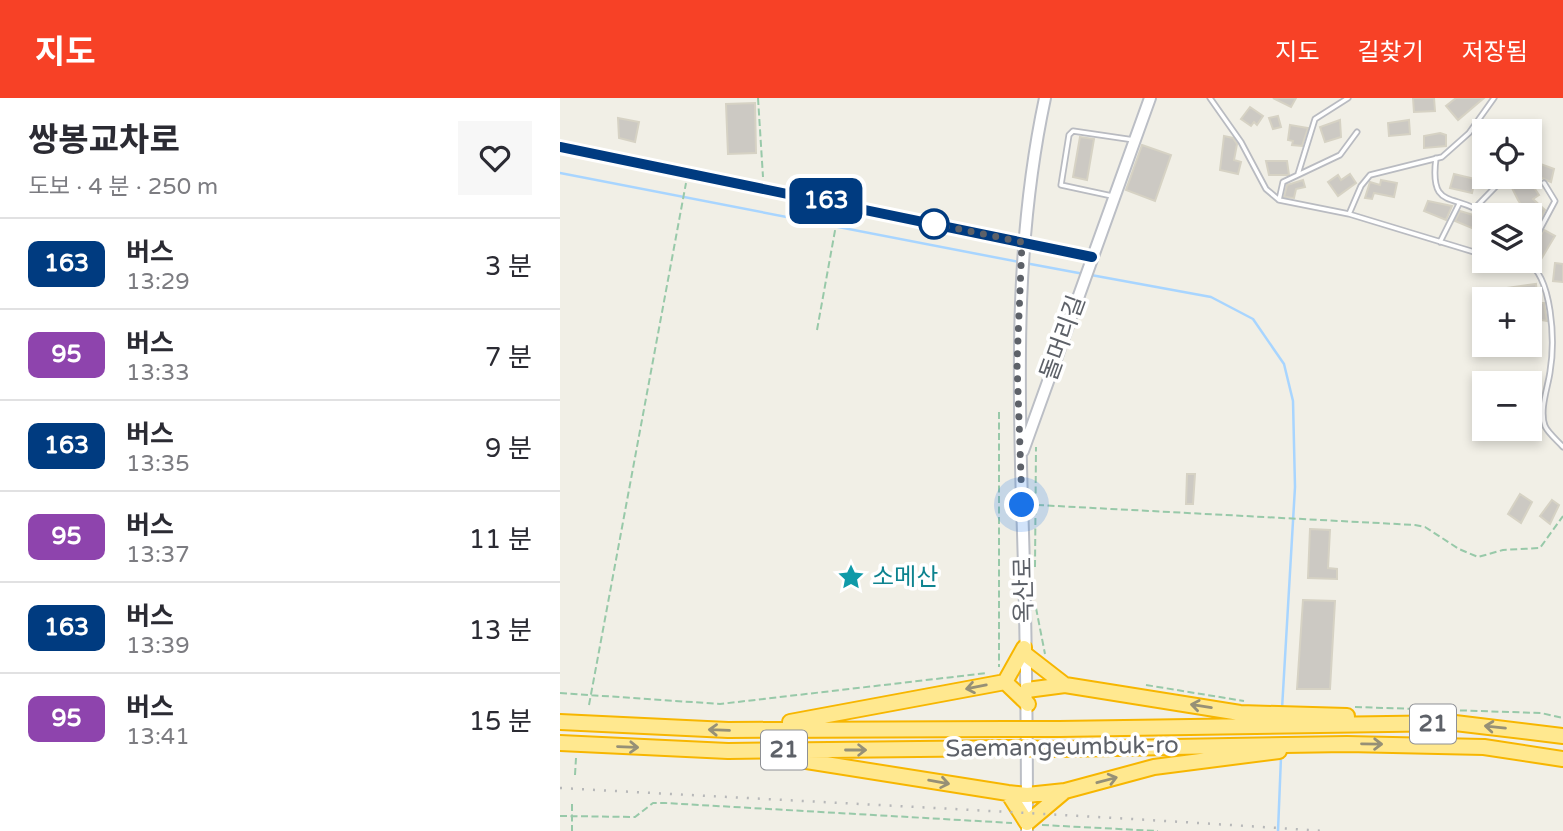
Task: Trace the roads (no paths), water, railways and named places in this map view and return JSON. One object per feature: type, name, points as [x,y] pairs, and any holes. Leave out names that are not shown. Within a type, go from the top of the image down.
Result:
[{"type":"highway","points":[[1002,682],[1025,651],[1065,685]]},
{"type":"highway","points":[[754,729],[1002,682],[1027,697],[1065,685],[1269,720]]},
{"type":"highway","name":"21","points":[[1269,720],[1425,718],[1563,736]]},
{"type":"highway","name":"Saemangeumbuk-ro","points":[[560,722],[754,729],[1059,729],[1269,720]]},
{"type":"highway","name":"Saemangeumbuk-ro","points":[[560,743],[728,751],[1269,747]]},
{"type":"highway","name":"21","points":[[1269,747],[1348,744],[1484,747],[1563,759]]},
{"type":"highway","points":[[654,748],[682,758],[808,759],[1027,795],[1065,791],[1154,767],[1269,747]]},
{"type":"highway","points":[[1008,793],[1027,826],[1065,791]]},
{"type":"street","name":"옥산로","points":[[1027,826],[1027,697],[1017,363],[1022,246],[1034,149],[1045,98]]},
{"type":"street","name":"돌머리길","points":[[1020,459],[1150,98]]},
{"type":"street","points":[[560,147],[1022,246],[1092,257]]},
{"type":"lane","points":[[1210,98],[1241,142],[1266,189],[1279,200],[1349,214],[1472,251]]},
{"type":"lane","points":[[1298,174],[1315,119],[1348,98]]},
{"type":"lane","points":[[1349,214],[1361,186],[1370,175],[1442,157],[1469,133],[1494,98]]},
{"type":"lane","points":[[1114,196],[1061,185],[1069,135],[1073,131],[1135,140]]},
{"type":"lane","points":[[1279,200],[1283,182],[1340,155],[1357,132]]},
{"type":"lane","points":[[1436,158],[1433,182],[1440,193],[1459,204],[1472,207]]},
{"type":"lane","points":[[1542,225],[1555,201],[1544,183]]},
{"type":"lane","points":[[1480,203],[1493,189]]},
{"type":"lane","points":[[1440,242],[1459,204]]},
{"type":"lane","points":[[1539,273],[1548,295],[1551,369],[1545,399],[1545,426],[1563,447]]},
{"type":"waterway","points":[[560,173],[1019,262]]},
{"type":"waterway","points":[[1025,263],[1084,274]]},
{"type":"waterway","points":[[1091,275],[1211,297],[1253,319],[1284,364],[1293,401],[1295,487],[1282,709]]},
{"type":"waterway","points":[[1278,831],[1281,757]]},
{"type":"railway","points":[[560,788],[1324,831]]},
{"type":"place","name":"소메산","points":[[851,577]]}]
